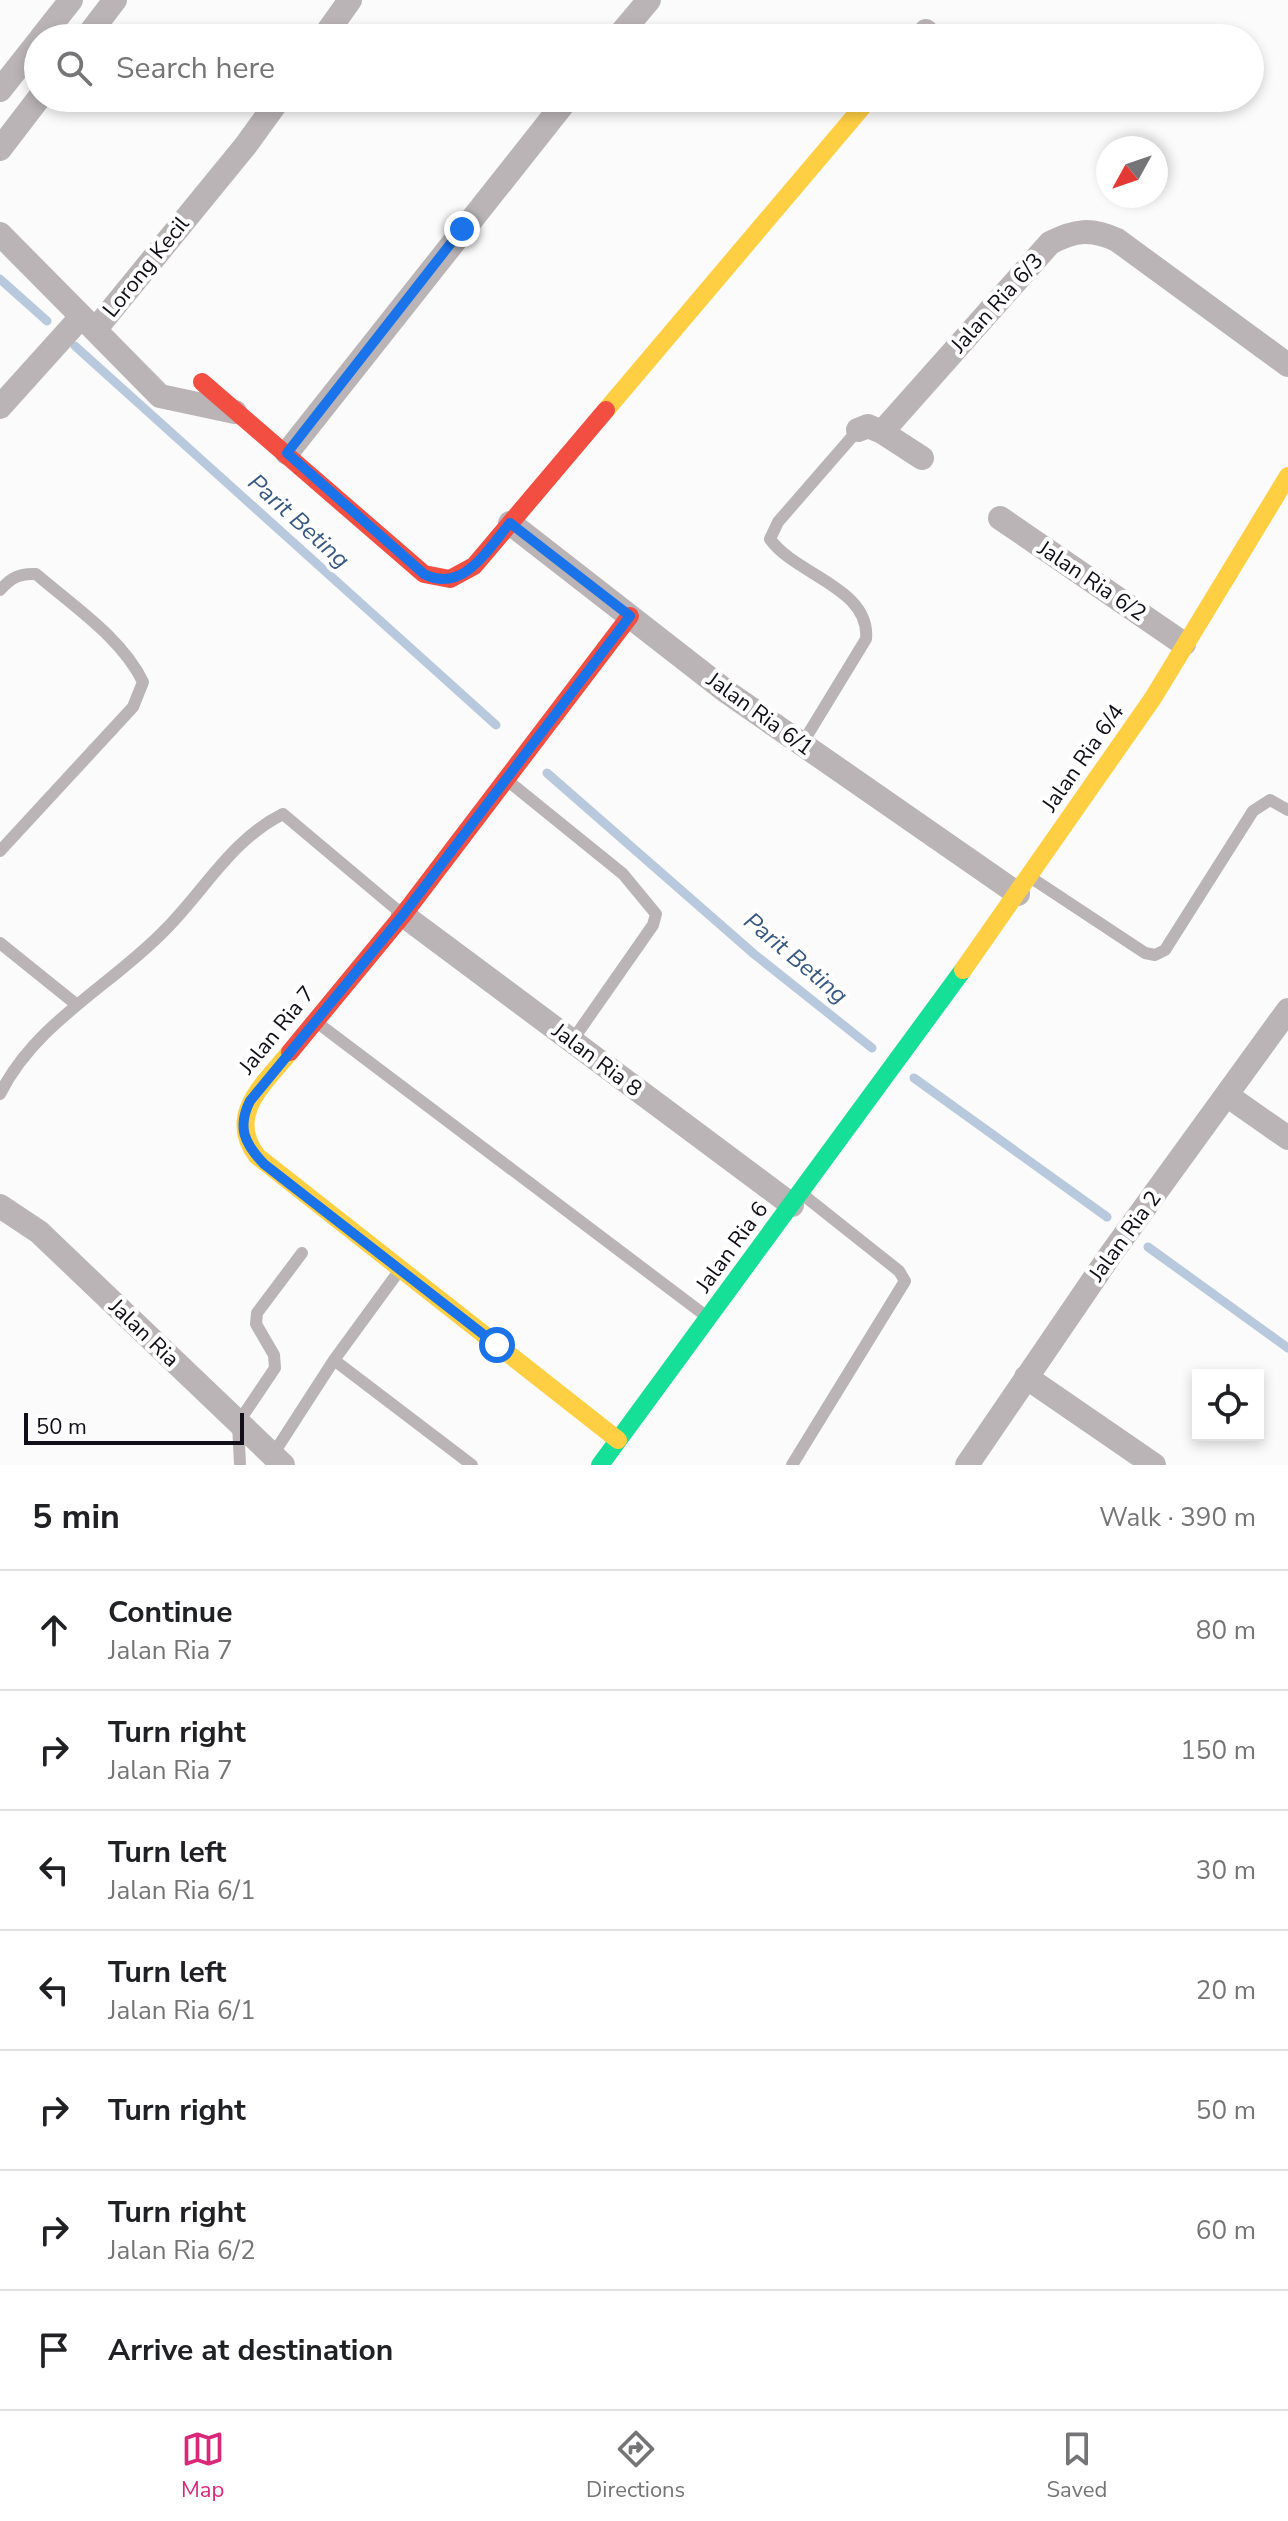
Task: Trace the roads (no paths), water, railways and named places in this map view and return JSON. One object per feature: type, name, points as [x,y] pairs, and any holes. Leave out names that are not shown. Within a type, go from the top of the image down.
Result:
[{"type":"street","points":[[52,24],[71,0]]},
{"type":"street","points":[[97,24],[115,0]]},
{"type":"street","points":[[333,24],[350,0]]},
{"type":"street","points":[[629,24],[649,0]]},
{"type":"street","points":[[0,90],[24,60]]},
{"type":"street","points":[[0,149],[28,112]]},
{"type":"street","name":"Lorong Kecil","points":[[0,234],[72,332],[268,112]]},
{"type":"street","points":[[287,453],[557,112]]},
{"type":"street","points":[[202,382],[424,574],[439,582],[455,579],[474,566],[858,112]]},
{"type":"street","name":"Jalan Ria 6/3","points":[[870,431],[1050,243],[1071,232],[1096,231],[1117,240],[1288,365]]},
{"type":"street","points":[[0,407],[72,332],[160,396],[238,412]]},
{"type":"street","points":[[870,431],[922,458]]},
{"type":"street","name":"Jalan Ria 6/4","points":[[901,1056],[1153,698],[1288,476]]},
{"type":"street","name":"Jalan Ria 6/2","points":[[1000,518],[1184,644]]},
{"type":"street","name":"Jalan Ria 6/1","points":[[510,523],[802,744],[1024,885]]},
{"type":"street","name":"Jalan Ria 7","points":[[618,1440],[248,1147],[241,1126],[250,1101],[403,915],[630,616]]},
{"type":"street","name":"Jalan Ria 8","points":[[403,915],[572,1041],[796,1199]]},
{"type":"street","name":"Jalan Ria 2","points":[[967,1465],[1111,1254],[1288,1010]]},
{"type":"street","name":"Jalan Ria 6","points":[[600,1465],[901,1056]]},
{"type":"street","points":[[1228,1096],[1288,1138]]},
{"type":"street","name":"Jalan Ria","points":[[0,1206],[39,1232],[278,1460]]},
{"type":"street","points":[[1026,1377],[1154,1465]]},
{"type":"lane","points":[[802,744],[866,639],[868,624],[858,605],[779,552],[770,539],[778,522],[870,431]]},
{"type":"lane","points":[[0,590],[10,579],[24,573],[36,574],[104,633],[135,665],[143,682],[133,707],[0,851]]},
{"type":"lane","points":[[509,773],[623,874],[656,914],[653,925],[572,1041]]},
{"type":"lane","points":[[1024,885],[1145,953],[1155,955],[1165,950],[1253,811],[1270,800],[1288,810]]},
{"type":"lane","points":[[0,1094],[13,1068],[53,1025],[165,930],[221,864],[262,824],[283,814],[403,915]]},
{"type":"lane","points":[[0,943],[77,1005]]},
{"type":"lane","points":[[315,1021],[709,1318]]},
{"type":"lane","points":[[792,1465],[905,1281],[899,1271],[796,1199]]},
{"type":"lane","points":[[240,1465],[238,1423],[275,1368],[274,1355],[256,1324],[257,1313],[302,1253]]},
{"type":"lane","points":[[278,1460],[334,1360],[400,1269]]},
{"type":"lane","points":[[334,1360],[472,1465]]},
{"type":"waterway","name":"Parit Beting","points":[[0,279],[47,321]]},
{"type":"waterway","name":"Parit Beting","points":[[75,346],[496,725]]},
{"type":"waterway","name":"Parit Beting","points":[[547,773],[754,954],[872,1048]]},
{"type":"waterway","name":"Parit Beting","points":[[914,1078],[1107,1217]]},
{"type":"waterway","name":"Parit Beting","points":[[1148,1247],[1288,1348]]}]
